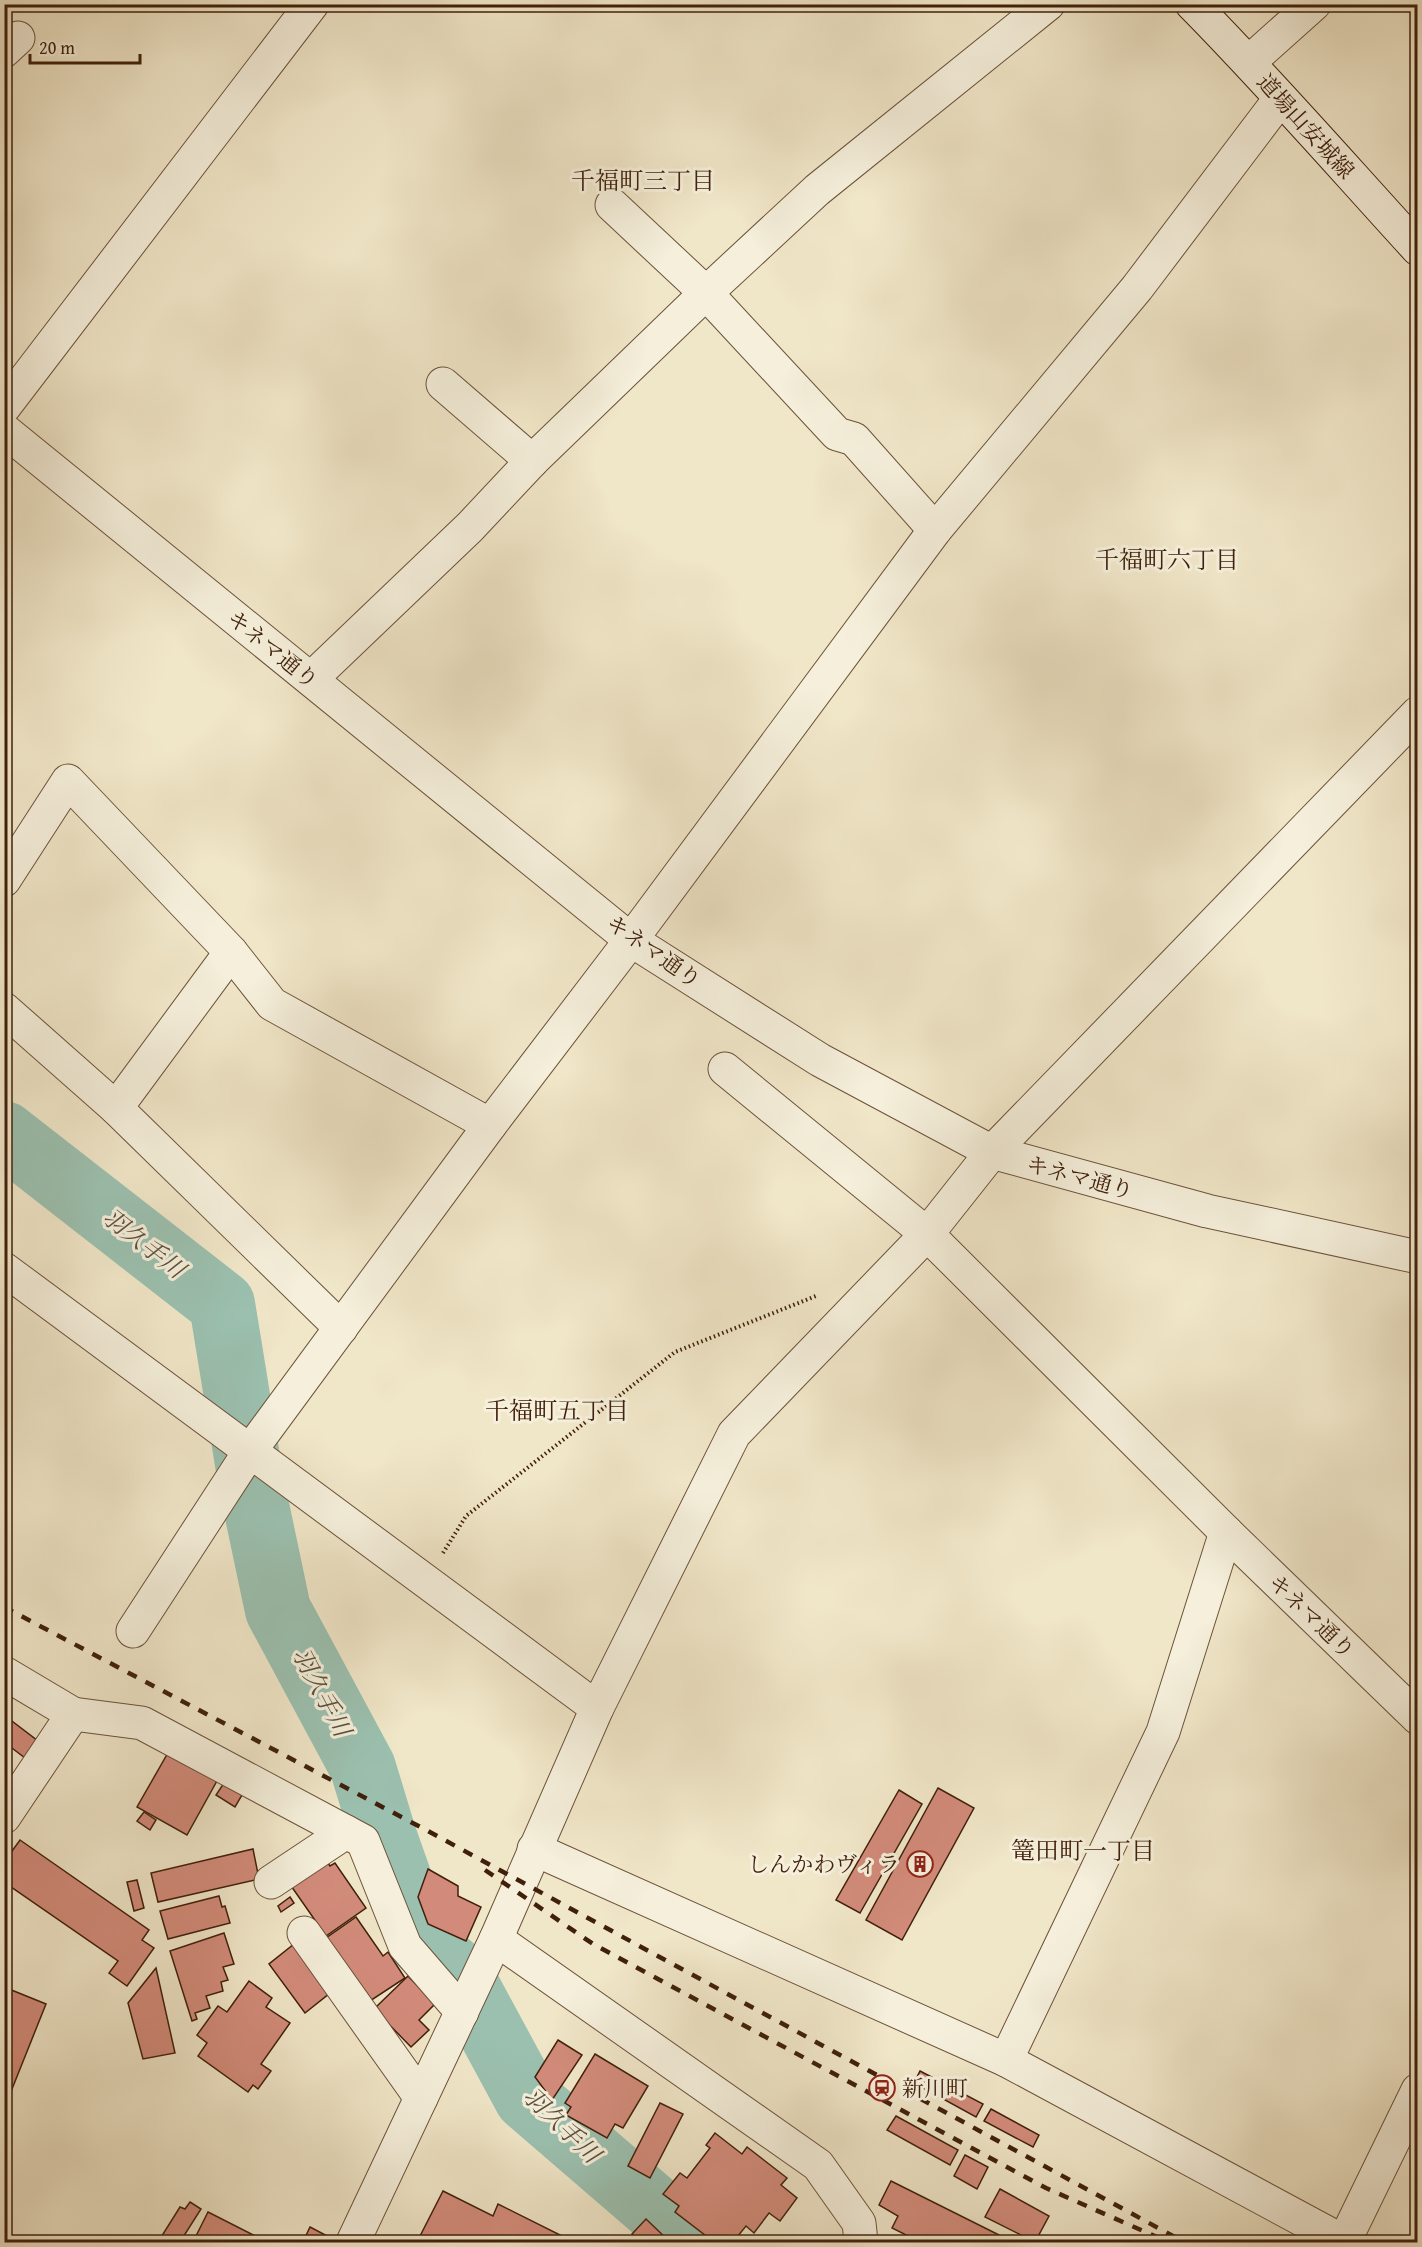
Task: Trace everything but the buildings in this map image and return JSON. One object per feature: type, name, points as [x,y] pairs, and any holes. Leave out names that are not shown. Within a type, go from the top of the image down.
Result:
[{"type":"street","points":[[4,407],[312,4]]},
{"type":"street","points":[[310,679],[470,527],[532,461],[706,293],[817,190],[1048,4]]},
{"type":"street","name":"道場山安城線","points":[[1192,4],[1249,62],[1280,99],[1418,249]]},
{"type":"street","points":[[1249,62],[1314,4]]},
{"type":"street","points":[[133,1631],[250,1451],[490,1125],[631,940],[935,530],[1137,288],[1280,99]]},
{"type":"street","points":[[612,205],[706,293],[837,434],[854,439],[935,530]]},
{"type":"street","points":[[443,384],[532,461]]},
{"type":"street","name":"キネマ通り","points":[[4,430],[631,940],[820,1060],[992,1152],[1207,1211],[1418,1257]]},
{"type":"street","points":[[353,2242],[496,1938],[597,1708],[734,1434],[927,1234],[992,1152],[1418,713]]},
{"type":"street","points":[[4,880],[68,781],[231,952],[272,1004],[490,1125]]},
{"type":"street","points":[[116,1108],[231,952]]},
{"type":"street","points":[[4,1009],[116,1108],[341,1328]]},
{"type":"street","name":"キネマ通り","points":[[725,1069],[927,1234],[1226,1532],[1418,1718]]},
{"type":"street","points":[[4,1269],[597,1708]]},
{"type":"street","points":[[1006,2060],[1163,1732],[1226,1532]]},
{"type":"street","points":[[4,1673],[74,1714],[142,1723],[363,1841],[405,1946],[462,2012]]},
{"type":"street","points":[[4,1817],[74,1714]]},
{"type":"street","points":[[271,1882],[346,1832]]},
{"type":"street","points":[[534,1849],[1006,2060],[1344,2242],[1418,2090]]},
{"type":"street","points":[[304,1933],[421,2098]]},
{"type":"street","points":[[496,1938],[819,2164],[859,2223],[861,2242]]},
{"type":"path","points":[[426,1582],[466,1516],[675,1353],[825,1292]]},
{"type":"waterway","name":"羽久手川","points":[[4,1134],[222,1304],[251,1482],[278,1610],[363,1768],[383,1834],[421,1942],[461,1976],[527,2098],[694,2242]]},
{"type":"railway","points":[[4,1607],[426,1830],[1184,2242]]},
{"type":"railway","points":[[485,1870],[593,1944],[1046,2188],[1168,2242]]},
{"type":"place","name":"しんかわヴィラ","points":[[920,1864]]},
{"type":"place","name":"新川町","points":[[882,2088]]},
{"type":"district","name":"千福町三丁目","points":[[643,180]]},
{"type":"district","name":"千福町六丁目","points":[[1167,559]]},
{"type":"district","name":"千福町五丁目","points":[[557,1410]]},
{"type":"district","name":"篭田町一丁目","points":[[1083,1850]]}]
